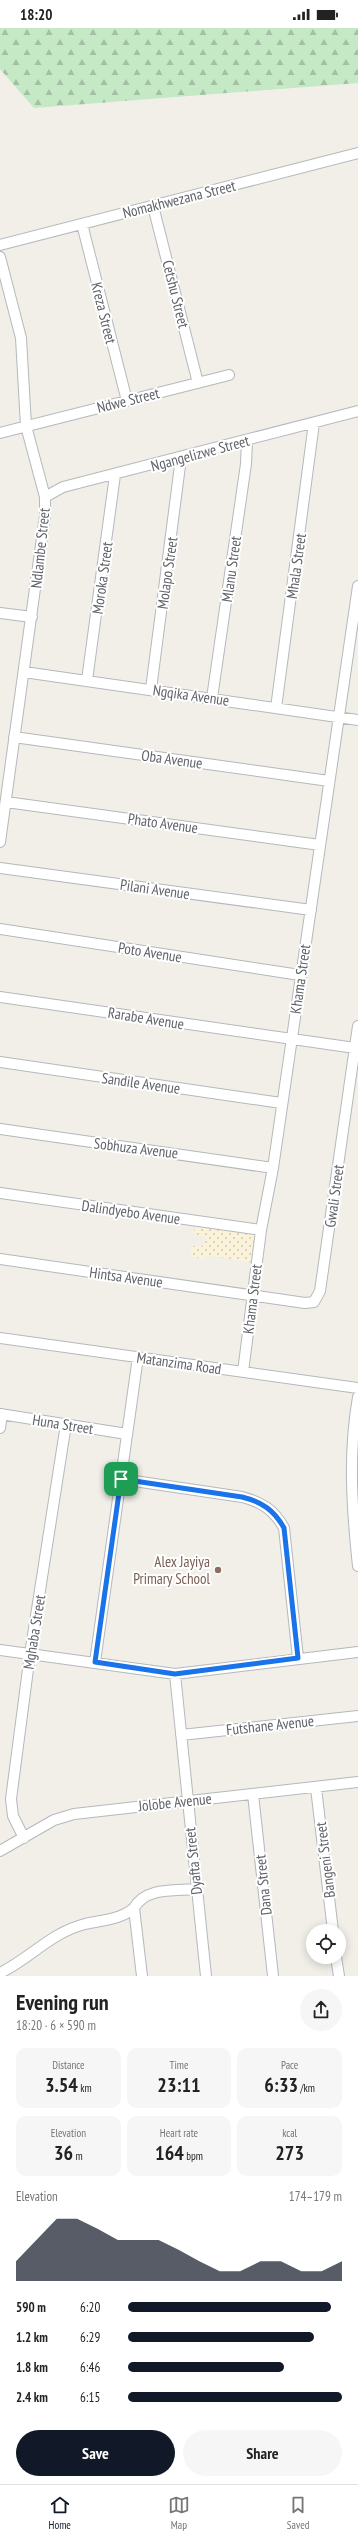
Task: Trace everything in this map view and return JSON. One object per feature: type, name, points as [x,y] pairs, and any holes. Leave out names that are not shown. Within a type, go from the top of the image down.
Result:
[{"type":"street","name":"Nomakhwezana Street","points":[[0,245],[358,153]]},
{"type":"street","name":"Cetshu Street","points":[[153,206],[198,383]]},
{"type":"street","name":"Kreza Street","points":[[82,224],[127,401]]},
{"type":"street","name":"Ndlambe Street","points":[[0,257],[21,338],[26,426],[44,497],[45,528],[0,842]]},
{"type":"street","name":"Ndwe Street","points":[[0,433],[229,375]]},
{"type":"street","name":"Ngangelizwe Street","points":[[44,497],[63,487],[182,458],[358,411]]},
{"type":"street","name":"Mhala Street","points":[[276,708],[314,423]]},
{"type":"street","name":"Mlanu Street","points":[[212,698],[246,464],[247,440]]},
{"type":"street","name":"Molapo Street","points":[[151,689],[182,458]]},
{"type":"street","name":"Moroka Street","points":[[88,680],[115,475]]},
{"type":"street","name":"Khama Street","points":[[243,1372],[261,1230],[273,1168],[358,586]]},
{"type":"street","points":[[0,613],[32,617]]},
{"type":"street","name":"Ngqika Avenue","points":[[24,672],[151,689],[358,720]]},
{"type":"street","name":"Oba Avenue","points":[[14,736],[329,781]]},
{"type":"street","name":"Phato Avenue","points":[[6,802],[320,845]]},
{"type":"street","name":"Pilani Avenue","points":[[0,868],[311,910]]},
{"type":"street","name":"Poto Avenue","points":[[0,929],[300,975]]},
{"type":"street","name":"Rarabe Avenue","points":[[0,997],[355,1048]]},
{"type":"street","name":"Gwali Street","points":[[252,1295],[311,1303],[319,1296],[358,1026]]},
{"type":"street","name":"Sandile Avenue","points":[[0,1062],[282,1103]]},
{"type":"street","name":"Sobhuza Avenue","points":[[0,1129],[273,1168]]},
{"type":"street","name":"Dalindyebo Avenue","points":[[0,1193],[261,1230]]},
{"type":"street","name":"Hintsa Avenue","points":[[0,1258],[252,1295]]},
{"type":"street","name":"Matanzima Road","points":[[0,1338],[358,1388]]},
{"type":"street","points":[[95,1662],[138,1357]]},
{"type":"street","points":[[358,1397],[351,1460],[358,1566]]},
{"type":"street","points":[[0,1428],[1,1414]]},
{"type":"street","name":"Huna Street","points":[[1,1414],[127,1434]]},
{"type":"street","name":"Mghaba Street","points":[[24,1838],[13,1816],[11,1799],[30,1654],[66,1424]]},
{"type":"street","points":[[121,1479],[242,1497],[253,1500],[272,1510],[284,1528],[298,1658]]},
{"type":"street","points":[[0,1650],[175,1674],[298,1658],[358,1652]]},
{"type":"street","name":"Dyafta Street","points":[[175,1674],[206,1976]]},
{"type":"street","name":"Futshane Avenue","points":[[181,1735],[358,1716]]},
{"type":"street","name":"Jolobe Avenue","points":[[0,1851],[54,1820],[74,1814],[187,1800],[316,1788],[358,1782]]},
{"type":"street","name":"Bangeni Street","points":[[316,1788],[332,1924]]},
{"type":"street","name":"Dana Street","points":[[253,1794],[273,1976]]},
{"type":"street","points":[[0,1973],[56,1935],[84,1925],[122,1916],[134,1908],[138,1900],[148,1894],[196,1889]]},
{"type":"street","points":[[134,1908],[142,1976]]},
{"type":"street","points":[[337,1964],[339,1976]]},
{"type":"green space","points":[[0,28],[358,28],[358,83],[34,108],[0,69]]},
{"type":"sand","points":[[195,1225],[239,1230],[254,1235],[258,1239],[256,1263],[206,1255],[203,1259],[191,1256],[192,1246],[204,1246],[206,1237],[194,1234]]},
{"type":"place","name":"Alex Jayiya Primary School","points":[[218,1570]]},
{"type":"route","points":[[121,1479],[242,1497],[263,1504],[272,1510],[284,1528],[298,1658],[175,1674],[123,1668],[95,1662],[121,1479]]}]
